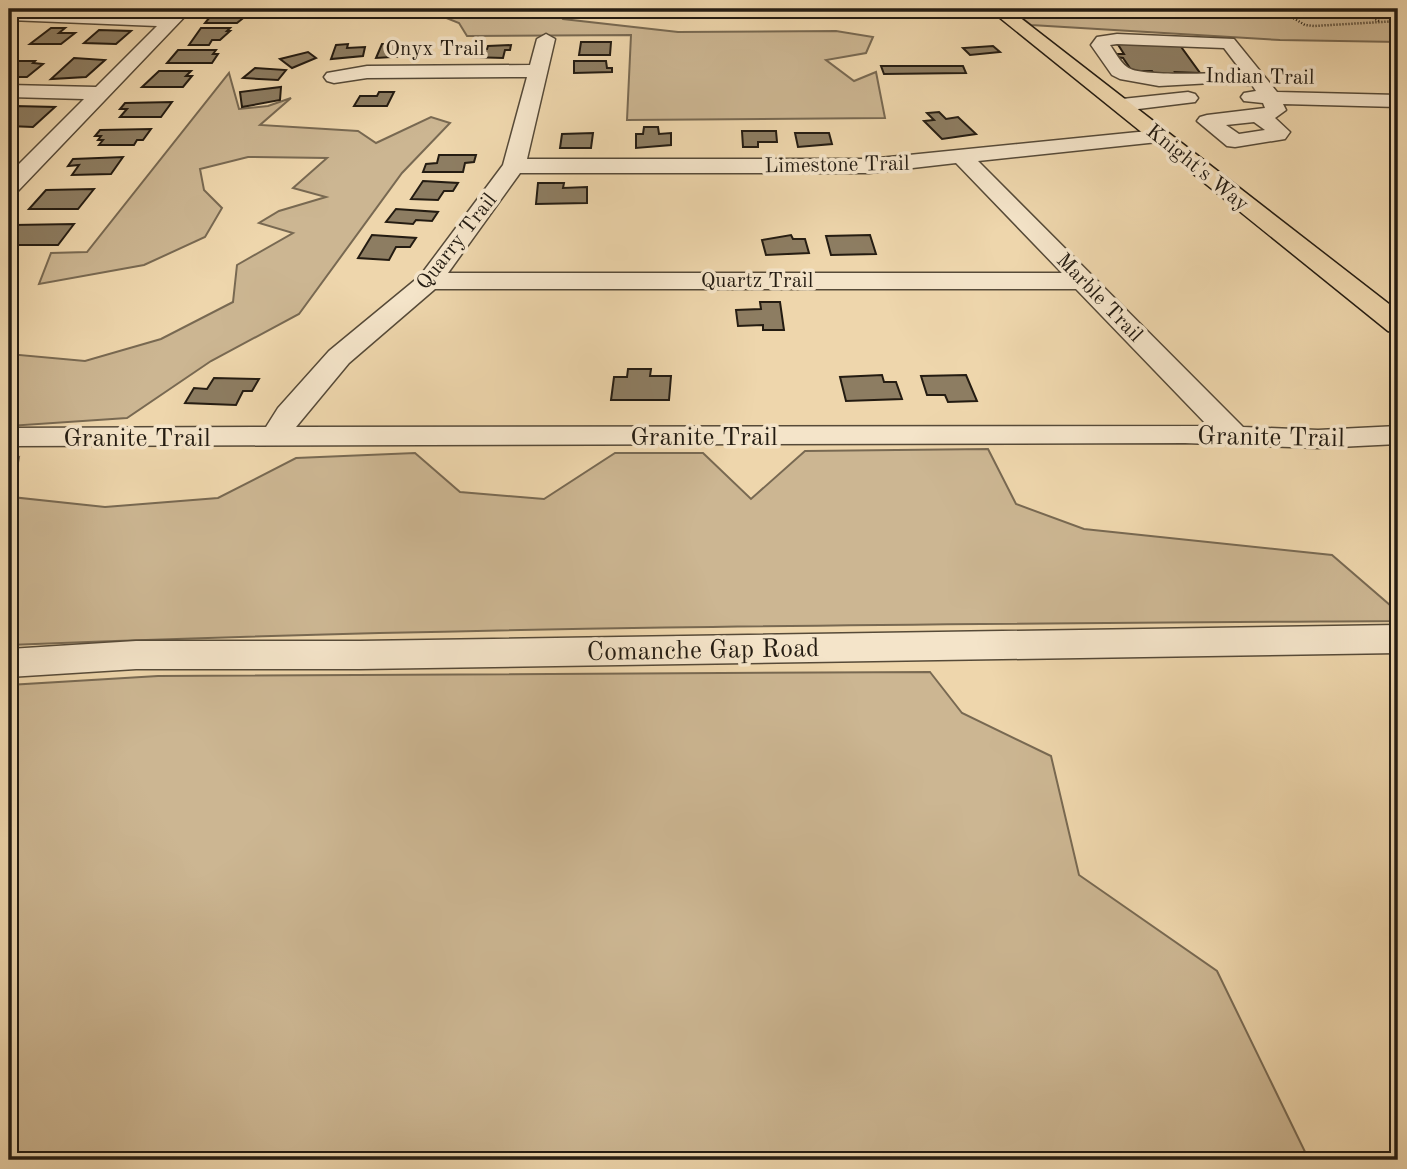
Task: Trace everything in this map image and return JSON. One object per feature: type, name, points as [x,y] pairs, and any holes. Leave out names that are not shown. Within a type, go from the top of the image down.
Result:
[{"type":"main road","name":"Knight's Way","points":[[998,9],[1398,325]]},
{"type":"street","points":[[9,15],[177,15]]},
{"type":"street","points":[[10,184],[177,15]]},
{"type":"street","name":"Quarry Trail","points":[[275,437],[289,414],[340,357],[429,281],[514,166],[546,39]]},
{"type":"street","points":[[1257,80],[1203,77],[1182,81],[1127,75],[1119,71],[1100,45],[1103,41],[1117,39],[1228,43],[1257,80],[1271,98],[1276,110],[1258,116]]},
{"type":"street","name":"Onyx Trail","points":[[334,77],[367,72],[537,71]]},
{"type":"street","points":[[9,91],[101,93]]},
{"type":"street","name":"Indian Trail","points":[[1122,105],[1189,98],[1398,101]]},
{"type":"street","name":"Limestone Trail","points":[[514,166],[869,166],[1158,136]]},
{"type":"street","name":"Marble Trail","points":[[962,157],[1236,437]]},
{"type":"street","name":"Quartz Trail","points":[[429,281],[1085,281]]},
{"type":"street","name":"Granite Trail","points":[[9,437],[1185,434],[1318,439],[1398,435]]},
{"type":"street","name":"Comanche Gap Road","points":[[9,663],[136,655],[387,654],[1398,639]]},
{"type":"path","points":[[1278,9],[1314,26],[1398,21]]},
{"type":"path","points":[[1357,9],[1380,21]]},
{"type":"shaded area","points":[[424,9],[555,9],[563,19],[678,32],[836,31],[873,37],[866,53],[826,60],[854,81],[876,72],[885,118],[627,120],[631,35],[467,36],[459,23]]},
{"type":"shaded area","points":[[1010,9],[1398,9],[1398,42],[1280,40],[1031,25]]},
{"type":"shaded area","points":[[229,73],[239,109],[268,106],[291,98],[260,125],[358,131],[376,143],[431,117],[450,123],[402,173],[299,314],[211,361],[127,418],[9,426],[9,354],[85,361],[161,339],[233,302],[237,265],[293,233],[259,223],[279,211],[326,197],[293,188],[327,158],[248,157],[200,169],[204,190],[222,208],[205,237],[144,265],[39,284],[51,253],[87,252]]},
{"type":"shaded area","points":[[988,449],[1016,504],[1084,529],[1332,555],[1398,612],[1398,621],[530,630],[9,645],[9,459],[19,457],[12,497],[105,507],[218,498],[296,458],[415,453],[460,492],[544,499],[615,453],[703,453],[751,499],[805,451]]},
{"type":"shaded area","points":[[930,672],[962,713],[1051,756],[1079,875],[1217,971],[1309,1160],[9,1160],[9,685],[158,676]]},
{"type":"building","points":[[252,11],[237,23],[205,23],[214,12]]},
{"type":"building","points":[[51,28],[65,28],[59,33],[75,33],[61,44],[30,44]]},
{"type":"building","points":[[201,28],[230,28],[227,31],[230,31],[220,40],[212,40],[209,45],[189,45]]},
{"type":"building","points":[[99,30],[131,31],[116,44],[84,43]]},
{"type":"building","points":[[581,42],[611,42],[610,55],[579,55]]},
{"type":"building","points":[[1117,43],[1179,44],[1200,73],[1175,72],[1178,77],[1156,77],[1152,71],[1132,71],[1123,58],[1114,54],[1124,54]]},
{"type":"building","points":[[348,44],[347,48],[365,47],[363,56],[331,59],[336,45]]},
{"type":"building","points":[[382,44],[396,44],[395,48],[412,47],[409,56],[376,58]]},
{"type":"building","points":[[511,45],[510,50],[505,50],[503,58],[471,57],[474,49]]},
{"type":"building","points":[[993,46],[1000,52],[970,55],[963,48]]},
{"type":"building","points":[[178,50],[216,50],[213,54],[218,54],[212,63],[167,63]]},
{"type":"building","points":[[308,52],[316,58],[292,68],[280,59]]},
{"type":"building","points":[[74,58],[105,60],[86,77],[51,79]]},
{"type":"building","points":[[13,61],[35,61],[33,63],[43,64],[27,77],[9,77],[9,65]]},
{"type":"building","points":[[574,61],[606,61],[607,68],[612,68],[612,72],[574,73]]},
{"type":"building","points":[[881,66],[963,66],[966,73],[884,74]]},
{"type":"building","points":[[255,68],[286,70],[278,80],[243,78]]},
{"type":"building","points":[[159,71],[191,71],[186,76],[192,76],[183,87],[142,87]]},
{"type":"building","points":[[281,87],[280,100],[242,107],[240,92]]},
{"type":"building","points":[[379,92],[394,92],[387,106],[354,106],[360,96],[377,96]]},
{"type":"building","points":[[172,102],[161,117],[120,117],[127,109],[120,109],[125,103]]},
{"type":"building","points":[[15,106],[55,107],[33,127],[9,126],[9,116],[12,114],[9,111]]},
{"type":"building","points":[[939,112],[946,119],[958,117],[976,134],[942,139],[924,121],[934,120],[927,113]]},
{"type":"building","points":[[644,127],[658,127],[659,134],[671,133],[671,145],[636,148],[636,134],[643,134]]},
{"type":"building","points":[[151,129],[143,140],[137,140],[134,145],[99,145],[103,140],[98,140],[101,136],[95,136],[100,130]]},
{"type":"building","points":[[742,131],[776,131],[777,142],[758,142],[758,147],[743,147]]},
{"type":"building","points":[[593,133],[591,148],[560,148],[562,134]]},
{"type":"building","points":[[795,133],[829,133],[832,144],[798,147]]},
{"type":"building","points":[[439,155],[476,155],[474,162],[465,163],[463,172],[423,172],[426,164],[437,163]]},
{"type":"building","points":[[123,157],[111,174],[72,175],[79,165],[68,166],[73,159]]},
{"type":"building","points":[[423,181],[458,183],[453,191],[444,191],[438,200],[411,199]]},
{"type":"building","points":[[538,183],[564,183],[563,188],[587,187],[587,203],[536,204]]},
{"type":"building","points":[[94,189],[78,209],[29,209],[46,190]]},
{"type":"building","points":[[396,209],[438,212],[432,221],[416,220],[413,224],[386,222]]},
{"type":"building","points":[[74,224],[58,245],[9,245],[9,229],[13,225]]},
{"type":"building","points":[[372,235],[416,238],[410,247],[396,247],[389,260],[358,258]]},
{"type":"building","points":[[791,235],[793,239],[805,239],[809,253],[766,255],[762,240]]},
{"type":"building","points":[[870,235],[876,254],[831,255],[826,236]]},
{"type":"building","points":[[760,302],[780,302],[784,330],[763,330],[763,325],[738,326],[736,310],[761,309]]},
{"type":"building","points":[[628,369],[651,369],[650,376],[671,376],[669,400],[611,400],[614,377],[627,377]]},
{"type":"building","points":[[882,375],[884,382],[896,382],[902,399],[846,401],[840,377]]},
{"type":"building","points":[[966,375],[977,401],[948,402],[945,395],[927,395],[921,376]]},
{"type":"building","points":[[214,378],[259,379],[252,391],[243,391],[236,405],[185,403],[194,388],[207,389]]}]
